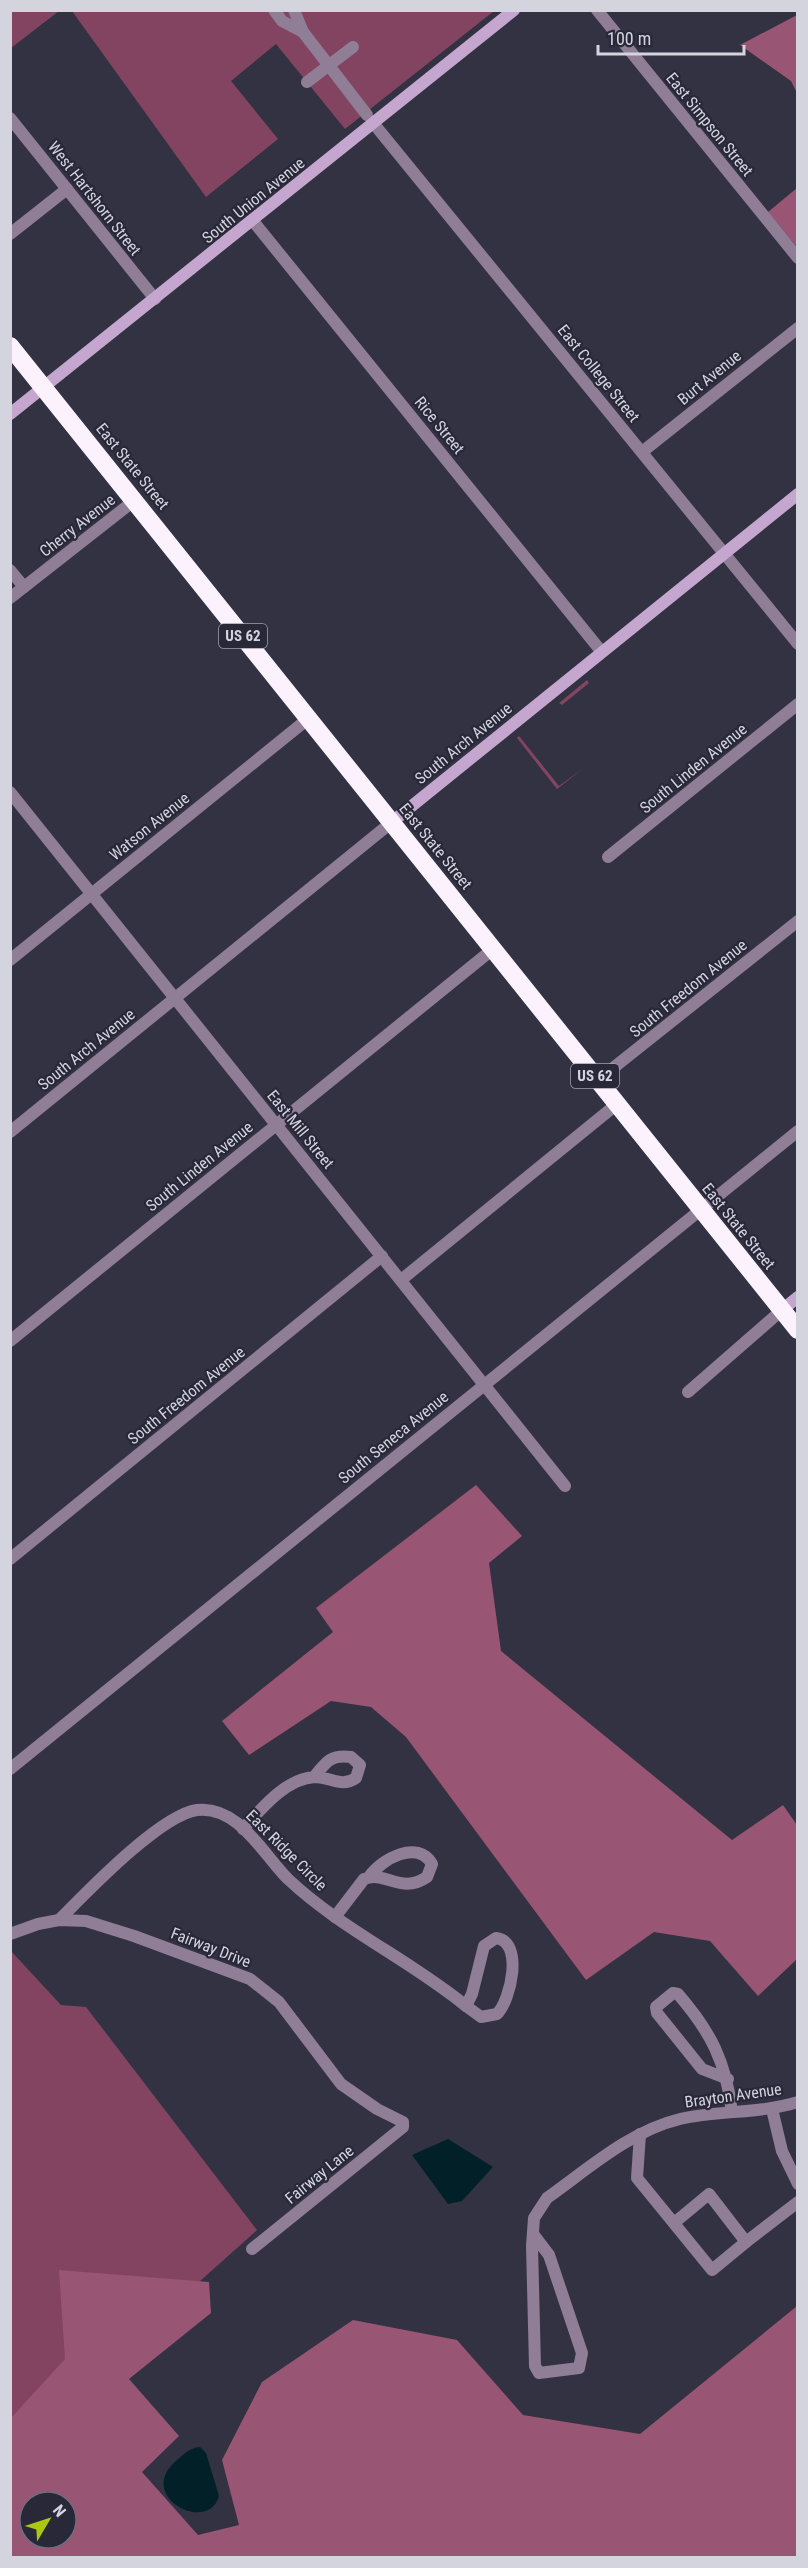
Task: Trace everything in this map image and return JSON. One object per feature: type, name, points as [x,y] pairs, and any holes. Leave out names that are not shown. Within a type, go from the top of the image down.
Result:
[{"type":"highway","name":"US 62","points":[[10,346],[44,387]]},
{"type":"highway","name":"East State Street","points":[[44,387],[798,1330]]},
{"type":"main road","name":"South Union Avenue","points":[[10,414],[253,220],[370,119],[514,10]]},
{"type":"main road","name":"South Arch Avenue","points":[[392,822],[600,651],[798,494]]},
{"type":"main road","points":[[782,1310],[798,1297]]},
{"type":"street","points":[[274,10],[282,21],[303,32]]},
{"type":"street","points":[[294,10],[303,32]]},
{"type":"street","name":"East Simpson Street","points":[[597,10],[798,258]]},
{"type":"street","name":"East College Street","points":[[303,32],[370,119],[798,644]]},
{"type":"street","points":[[307,82],[353,47]]},
{"type":"street","name":"West Hartshorn Street","points":[[10,117],[155,299]]},
{"type":"street","points":[[10,234],[67,189]]},
{"type":"street","name":"Rice Street","points":[[253,220],[600,651]]},
{"type":"street","name":"Burt Avenue","points":[[642,452],[798,328]]},
{"type":"street","name":"Cherry Avenue","points":[[10,598],[135,500]]},
{"type":"street","points":[[10,570],[24,587]]},
{"type":"street","name":"South Linden Avenue","points":[[608,857],[798,704]]},
{"type":"street","name":"Watson Avenue","points":[[10,960],[309,718]]},
{"type":"street","name":"East Mill Street","points":[[10,792],[565,1486]]},
{"type":"street","name":"South Arch Avenue","points":[[10,1132],[392,822]]},
{"type":"street","name":"South Freedom Avenue","points":[[598,1080],[798,921]]},
{"type":"street","name":"South Linden Avenue","points":[[10,1341],[493,948]]},
{"type":"street","points":[[401,1280],[617,1104]]},
{"type":"street","name":"South Seneca Avenue","points":[[10,1769],[700,1208],[798,1131]]},
{"type":"street","name":"South Freedom Avenue","points":[[10,1559],[382,1256]]},
{"type":"street","points":[[688,1392],[782,1310]]},
{"type":"street","points":[[243,1829],[271,1798],[285,1788],[314,1777]]},
{"type":"street","name":"East Ridge Circle","points":[[59,1920],[115,1864],[182,1814],[201,1810],[216,1812],[230,1818],[243,1829],[290,1880],[335,1917],[417,1968],[476,2015],[491,2017],[497,2014],[506,2002],[513,1952],[502,1939],[491,1940],[484,1946],[472,1994],[466,2006]]},
{"type":"street","points":[[335,1917],[359,1883],[369,1876]]},
{"type":"street","points":[[10,1934],[17,1930],[59,1920]]},
{"type":"street","name":"Fairway Drive","points":[[59,1920],[77,1920],[103,1925],[250,1979],[279,2002],[341,2084],[358,2098],[404,2124]]},
{"type":"street","points":[[728,2079],[702,2069],[657,2013],[656,2007],[673,1993],[678,1994],[713,2041],[728,2079],[732,2112]]},
{"type":"street","name":"Brayton Avenue","points":[[533,2234],[549,2255],[582,2353],[579,2368],[539,2373],[536,2370],[532,2299],[533,2234],[534,2218],[547,2198],[640,2134],[682,2118],[772,2109],[798,2102]]},
{"type":"street","points":[[772,2109],[782,2151],[798,2184]]},
{"type":"street","name":"Fairway Lane","points":[[252,2249],[404,2124]]},
{"type":"street","points":[[640,2134],[637,2178],[712,2270],[798,2202]]},
{"type":"street","points":[[674,2223],[709,2194],[746,2242]]},
{"type":"shaded area","points":[[11,10],[59,10],[59,11],[11,48]]},
{"type":"shaded area","points":[[72,11],[494,11],[345,129],[276,44],[231,81],[278,139],[206,197]]},
{"type":"shaded area","points":[[797,15],[797,93],[791,81],[740,45]]},
{"type":"shaded area","points":[[797,188],[797,247],[768,212]]},
{"type":"shaded area","points":[[587,680],[589,683],[562,705],[559,703]]},
{"type":"shaded area","points":[[519,736],[559,786],[585,767],[557,789],[517,738]]},
{"type":"shaded area","points":[[476,1485],[522,1536],[489,1563],[501,1651],[732,1840],[783,1805],[797,1825],[797,1959],[758,1996],[710,1941],[654,1932],[586,1980],[406,1737],[371,1707],[331,1701],[249,1755],[222,1721],[333,1632],[316,1608]]},
{"type":"shaded area","points":[[11,1951],[61,2005],[86,2007],[257,2230],[199,2282],[11,2430]]},
{"type":"shaded area","points":[[59,2270],[209,2282],[211,2313],[129,2379],[179,2436],[142,2472],[198,2535],[239,2525],[222,2460],[262,2382],[353,2320],[457,2340],[523,2415],[640,2434],[797,2306],[797,2557],[11,2557],[11,2418],[65,2359]]},
{"type":"water","points":[[448,2139],[493,2167],[462,2201],[448,2204],[412,2155]]},
{"type":"water","points":[[200,2447],[206,2453],[219,2496],[212,2507],[202,2512],[190,2511],[178,2506],[169,2498],[164,2487],[166,2474],[176,2461],[184,2454]]}]
